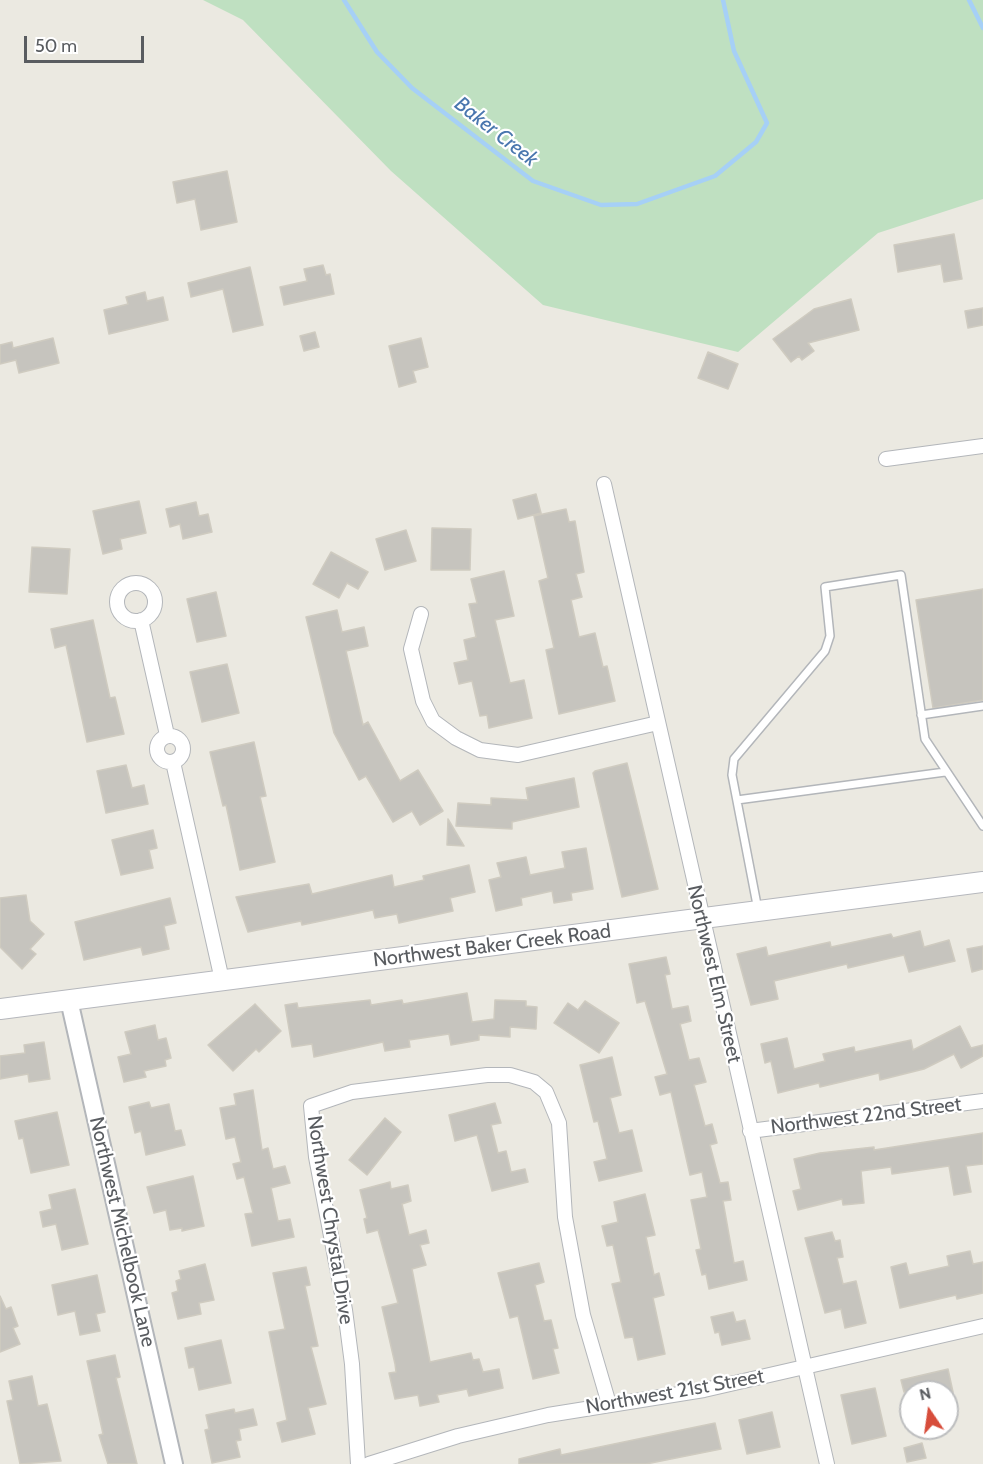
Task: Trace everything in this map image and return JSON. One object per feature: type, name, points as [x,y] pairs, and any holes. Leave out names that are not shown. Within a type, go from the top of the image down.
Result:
[{"type":"main road","name":"Northwest Baker Creek Road","points":[[0,1009],[983,882]]},
{"type":"street","points":[[886,459],[983,446]]},
{"type":"street","name":"Northwest Elm Street","points":[[604,484],[826,1464]]},
{"type":"street","points":[[421,614],[411,649],[423,701],[433,721],[456,738],[480,750],[518,755],[658,723]]},
{"type":"street","points":[[141,620],[167,735],[175,736],[183,744],[181,756],[174,762],[222,980]]},
{"type":"street","name":"Northwest Michelbook Lane","points":[[69,1000],[174,1464]]},
{"type":"street","name":"Northwest Chrystal Drive","points":[[358,1464],[348,1332],[333,1236],[316,1157],[311,1106],[352,1092],[499,1075],[522,1076],[546,1092],[559,1123],[565,1216],[583,1315],[609,1404]]},
{"type":"street","name":"Northwest 22nd Street","points":[[750,1131],[983,1101]]},
{"type":"street","name":"Northwest 21st Street","points":[[369,1464],[458,1436],[548,1415],[704,1390],[983,1326]]},
{"type":"lane","points":[[758,912],[732,776],[734,759],[825,651],[830,636],[825,587],[901,575],[925,739],[983,826]]},
{"type":"lane","points":[[921,715],[983,706]]},
{"type":"lane","points":[[737,800],[945,772]]},
{"type":"green space","points":[[203,0],[983,0],[983,199],[878,233],[738,352],[543,305],[391,171],[243,20]]},
{"type":"building","points":[[227,171],[237,222],[201,230],[195,199],[177,203],[173,182]]},
{"type":"building","points":[[954,234],[962,279],[944,282],[941,264],[898,272],[894,245]]},
{"type":"building","points":[[323,265],[326,275],[330,274],[334,294],[284,305],[280,287],[307,281],[304,269]]},
{"type":"building","points":[[250,267],[263,325],[233,332],[223,289],[191,297],[188,283]]},
{"type":"building","points":[[145,292],[147,301],[163,297],[168,320],[109,334],[104,310],[128,304],[126,297]]},
{"type":"building","points":[[851,299],[859,330],[808,343],[814,351],[802,360],[799,356],[791,362],[773,339],[814,309]]},
{"type":"building","points":[[983,308],[983,325],[968,328],[965,311]]},
{"type":"building","points":[[315,332],[319,347],[304,351],[300,336]]},
{"type":"building","points":[[53,338],[59,363],[19,373],[16,360],[0,364],[0,345],[12,342],[13,348]]},
{"type":"building","points":[[421,338],[428,367],[413,371],[416,382],[399,387],[389,346]]},
{"type":"building","points":[[708,352],[738,364],[728,389],[698,378]]},
{"type":"building","points":[[536,494],[541,513],[518,519],[513,500]]},
{"type":"building","points":[[139,501],[146,533],[120,539],[122,549],[103,554],[93,511]]},
{"type":"building","points":[[196,502],[199,516],[208,514],[212,532],[183,539],[180,524],[170,527],[166,509]]},
{"type":"building","points":[[566,509],[569,522],[575,521],[584,572],[576,574],[582,597],[571,600],[579,637],[595,633],[603,667],[607,666],[615,701],[559,714],[546,650],[554,648],[539,581],[548,578],[534,516]]},
{"type":"building","points":[[432,528],[471,529],[470,570],[431,570]]},
{"type":"building","points":[[406,530],[416,561],[385,570],[376,539]]},
{"type":"building","points":[[32,547],[70,549],[67,594],[29,592]]},
{"type":"building","points":[[331,552],[368,572],[358,589],[347,583],[339,598],[313,584]]},
{"type":"building","points":[[504,571],[514,616],[495,620],[510,683],[524,680],[532,718],[489,728],[487,715],[480,716],[472,681],[459,684],[454,663],[468,660],[464,640],[476,637],[469,604],[477,603],[471,579]]},
{"type":"building","points":[[983,589],[983,700],[933,708],[916,600]]},
{"type":"building","points":[[216,592],[226,636],[197,642],[187,599]]},
{"type":"building","points":[[337,610],[342,632],[364,627],[368,646],[346,651],[363,725],[368,722],[400,781],[418,770],[443,811],[420,825],[412,811],[393,822],[366,776],[359,780],[334,733],[306,617]]},
{"type":"building","points":[[93,620],[110,698],[115,697],[124,734],[87,742],[66,645],[55,648],[51,629]]},
{"type":"building","points":[[227,664],[239,713],[202,722],[190,672]]},
{"type":"building","points":[[254,742],[266,796],[260,797],[275,862],[240,870],[226,805],[223,806],[210,752]]},
{"type":"building","points":[[627,763],[658,889],[622,897],[593,773]]},
{"type":"building","points":[[126,765],[132,788],[144,785],[148,804],[106,813],[97,771]]},
{"type":"building","points":[[574,778],[579,807],[512,822],[512,829],[456,826],[458,803],[491,805],[491,798],[528,800],[526,788]]},
{"type":"building","points":[[448,819],[464,846],[447,845]]},
{"type":"building","points":[[153,830],[157,848],[149,850],[153,868],[121,875],[112,840]]},
{"type":"building","points":[[586,848],[593,889],[571,893],[572,900],[554,903],[552,891],[521,898],[522,905],[496,911],[489,880],[501,877],[497,863],[526,857],[530,875],[565,868],[562,852]]},
{"type":"building","points":[[469,865],[475,892],[450,898],[453,911],[399,923],[397,914],[375,918],[373,910],[302,925],[301,921],[248,932],[236,897],[309,884],[312,894],[392,875],[394,887],[424,880],[423,876]]},
{"type":"building","points":[[26,895],[30,921],[44,934],[30,949],[36,954],[22,969],[0,947],[0,898]]},
{"type":"building","points":[[170,898],[176,923],[164,926],[169,949],[143,955],[141,947],[84,960],[75,922]]},
{"type":"building","points":[[920,931],[924,947],[949,940],[955,961],[909,972],[904,955],[848,968],[847,964],[774,981],[778,999],[751,1005],[737,954],[766,947],[768,956],[830,942],[831,947],[891,934],[893,938]]},
{"type":"building","points":[[983,946],[983,969],[972,972],[967,949]]},
{"type":"building","points":[[666,957],[670,974],[665,975],[672,1009],[688,1006],[691,1021],[680,1024],[689,1060],[699,1058],[706,1082],[694,1085],[705,1126],[712,1124],[717,1143],[710,1145],[720,1183],[728,1182],[731,1200],[723,1201],[734,1263],[743,1261],[747,1280],[709,1289],[706,1274],[702,1275],[696,1250],[701,1249],[691,1200],[707,1197],[702,1172],[690,1175],[671,1092],[660,1095],[655,1077],[667,1074],[645,1001],[637,1003],[629,964]]},
{"type":"building","points":[[467,993],[472,1022],[494,1019],[495,1000],[526,1001],[526,1006],[537,1007],[536,1029],[510,1027],[510,1037],[479,1035],[479,1040],[451,1045],[449,1034],[409,1040],[410,1047],[385,1051],[383,1042],[314,1057],[312,1044],[292,1047],[285,1005],[297,1003],[298,1008],[370,1000],[371,1005],[402,1000],[403,1004]]},
{"type":"building","points":[[585,1001],[619,1023],[599,1053],[554,1023],[568,1003],[578,1010]]},
{"type":"building","points":[[255,1004],[281,1031],[259,1052],[256,1049],[233,1071],[208,1045]]},
{"type":"building","points":[[155,1025],[158,1040],[166,1038],[171,1058],[165,1060],[166,1066],[144,1071],[146,1077],[124,1082],[118,1057],[131,1054],[125,1032]]},
{"type":"building","points":[[960,1026],[971,1048],[983,1045],[983,1056],[961,1068],[954,1054],[924,1069],[880,1080],[879,1073],[820,1087],[819,1083],[778,1093],[771,1061],[765,1063],[761,1044],[787,1038],[794,1069],[825,1061],[823,1054],[854,1047],[855,1052],[911,1040],[913,1050]]},
{"type":"building","points":[[44,1042],[50,1079],[29,1082],[28,1074],[0,1079],[0,1056],[25,1053],[24,1045]]},
{"type":"building","points":[[612,1057],[621,1095],[610,1098],[619,1133],[632,1130],[642,1171],[599,1181],[594,1162],[607,1159],[598,1121],[594,1122],[580,1065]]},
{"type":"building","points":[[253,1090],[262,1150],[268,1148],[273,1169],[285,1166],[290,1183],[271,1188],[278,1221],[290,1219],[294,1237],[252,1246],[245,1214],[253,1213],[244,1177],[237,1179],[233,1164],[241,1162],[235,1137],[226,1139],[220,1108],[236,1105],[234,1094]]},
{"type":"building","points":[[149,1102],[151,1108],[169,1104],[175,1131],[181,1130],[185,1145],[146,1155],[141,1131],[135,1133],[129,1107]]},
{"type":"building","points":[[495,1103],[501,1123],[491,1125],[498,1153],[506,1151],[511,1172],[525,1169],[528,1182],[492,1191],[477,1135],[455,1141],[449,1115]]},
{"type":"building","points":[[57,1112],[69,1165],[31,1173],[23,1138],[19,1139],[15,1121]]},
{"type":"building","points":[[385,1118],[401,1132],[367,1175],[349,1160]]},
{"type":"building","points":[[983,1133],[983,1164],[966,1166],[971,1192],[954,1195],[949,1166],[892,1174],[891,1167],[861,1171],[864,1203],[843,1205],[842,1199],[798,1210],[793,1191],[801,1189],[794,1159],[820,1153],[874,1147],[874,1150]]},
{"type":"building","points":[[193,1176],[204,1226],[182,1231],[182,1228],[170,1230],[166,1210],[154,1213],[147,1187]]},
{"type":"building","points":[[390,1182],[391,1189],[408,1185],[411,1201],[402,1204],[409,1235],[426,1230],[429,1243],[420,1245],[426,1265],[412,1269],[430,1362],[471,1353],[473,1360],[479,1359],[483,1372],[499,1369],[503,1388],[469,1396],[467,1389],[437,1395],[439,1402],[420,1406],[418,1395],[395,1399],[389,1373],[396,1372],[395,1364],[382,1307],[398,1303],[378,1230],[367,1233],[364,1219],[367,1218],[360,1190]]},
{"type":"building","points":[[75,1189],[88,1244],[62,1250],[56,1224],[43,1227],[40,1212],[52,1209],[49,1195]]},
{"type":"building","points":[[645,1194],[655,1235],[646,1237],[654,1275],[659,1273],[664,1295],[653,1298],[665,1354],[638,1360],[633,1337],[625,1338],[612,1284],[621,1282],[613,1245],[607,1246],[602,1226],[618,1222],[614,1202]]},
{"type":"building","points":[[832,1232],[835,1241],[840,1240],[843,1257],[837,1258],[843,1284],[856,1281],[866,1323],[845,1328],[841,1309],[825,1313],[805,1238]]},
{"type":"building","points":[[970,1251],[973,1264],[983,1262],[983,1293],[957,1299],[956,1295],[900,1308],[891,1267],[906,1263],[909,1275],[949,1266],[947,1256]]},
{"type":"building","points":[[539,1263],[544,1282],[535,1285],[544,1321],[551,1320],[558,1348],[553,1349],[559,1373],[533,1379],[518,1316],[510,1318],[498,1273]]},
{"type":"building","points":[[205,1264],[214,1300],[199,1303],[201,1314],[178,1319],[172,1293],[178,1291],[176,1281],[181,1279],[179,1271]]},
{"type":"building","points":[[306,1267],[310,1285],[305,1286],[318,1346],[311,1347],[326,1404],[308,1408],[315,1434],[282,1442],[277,1423],[287,1420],[269,1332],[285,1329],[273,1273]]},
{"type":"building","points":[[97,1275],[105,1312],[96,1314],[100,1331],[80,1335],[75,1311],[58,1315],[52,1285]]},
{"type":"building","points":[[0,1296],[6,1309],[11,1307],[18,1326],[13,1328],[20,1344],[0,1352]]},
{"type":"building","points":[[733,1312],[736,1322],[745,1320],[750,1339],[722,1345],[719,1332],[715,1333],[711,1317]]},
{"type":"building","points":[[221,1340],[231,1383],[199,1390],[194,1367],[189,1368],[185,1348]]},
{"type":"building","points":[[115,1355],[120,1377],[116,1378],[137,1464],[108,1464],[99,1435],[103,1434],[87,1361]]},
{"type":"building","points":[[948,1369],[950,1380],[901,1380]]},
{"type":"building","points":[[32,1376],[38,1406],[47,1404],[61,1461],[20,1464],[7,1401],[13,1400],[9,1381]]},
{"type":"building","points":[[875,1388],[886,1436],[852,1444],[841,1395]]},
{"type":"building","points":[[234,1409],[235,1413],[253,1409],[257,1425],[239,1429],[241,1440],[236,1441],[240,1457],[212,1463],[205,1430],[209,1429],[206,1415]]},
{"type":"building","points":[[772,1412],[780,1447],[747,1454],[739,1420]]},
{"type":"building","points":[[715,1423],[721,1449],[646,1464],[519,1464],[519,1459],[560,1449],[561,1455]]},
{"type":"building","points":[[922,1443],[926,1458],[907,1462],[904,1448]]},
{"type":"waterway","name":"Baker Creek","points":[[344,0],[377,52],[412,88],[533,181],[601,205],[637,204],[715,176],[756,142],[767,123],[734,51],[723,0]]},
{"type":"waterway","name":"Baker Creek","points":[[969,0],[983,28]]}]
